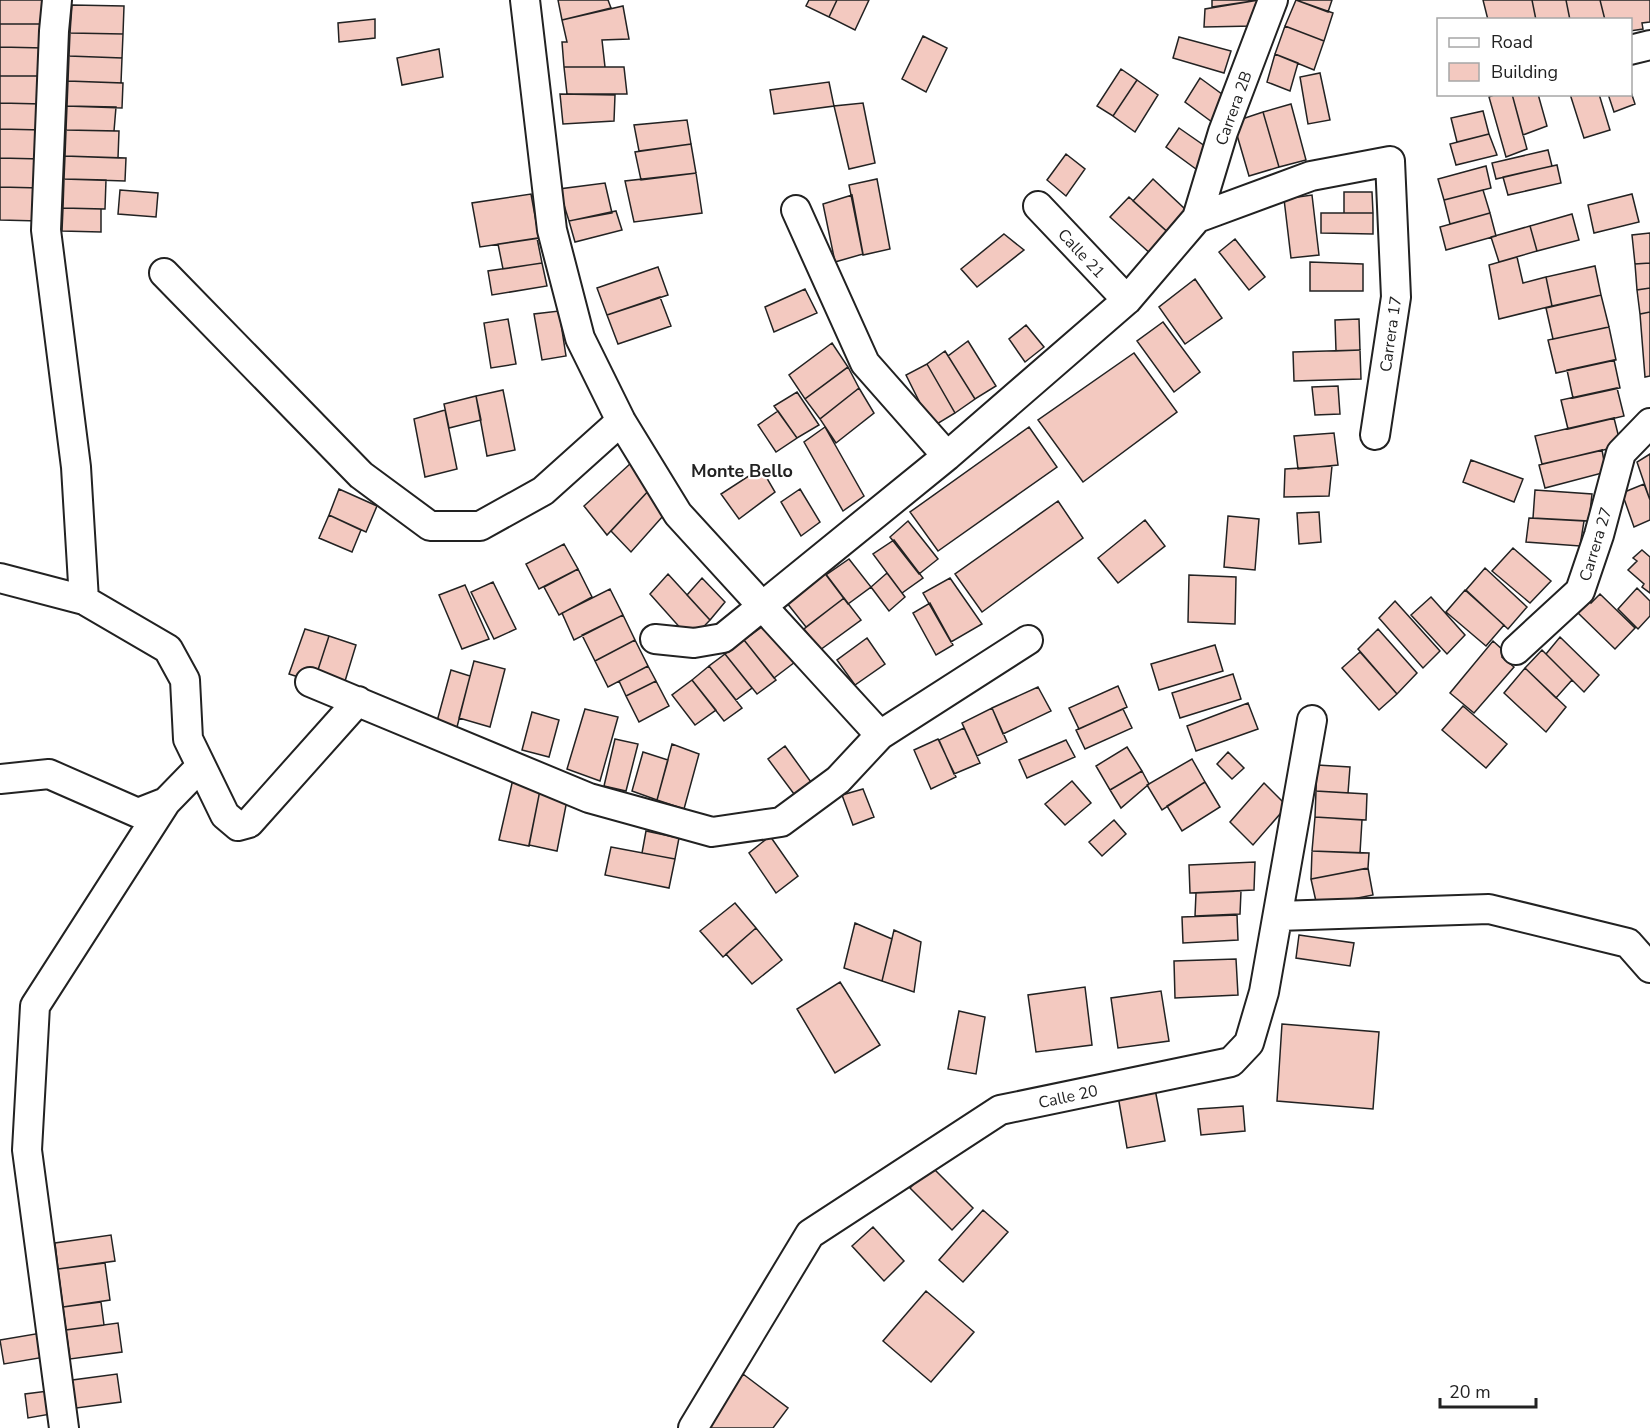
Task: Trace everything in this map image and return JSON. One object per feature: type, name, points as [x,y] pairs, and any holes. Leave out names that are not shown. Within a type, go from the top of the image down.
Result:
[{"type":"street","points":[[57,0],[46,230],[76,467],[84,600]]},
{"type":"street","points":[[525,0],[552,230],[580,338],[621,422],[678,514],[880,735]]},
{"type":"street","name":"Carrera 2B","points":[[1197,218],[1223,132],[1273,0]]},
{"type":"street","points":[[1632,50],[1650,45]]},
{"type":"street","name":"Carrera 17","points":[[1197,218],[1311,176],[1390,161],[1396,297],[1375,435]]},
{"type":"street","name":"Calle 21","points":[[1038,206],[1127,300]]},
{"type":"street","points":[[796,210],[865,363],[947,456]]},
{"type":"street","points":[[655,639],[694,643],[723,638],[947,456],[1127,300],[1197,218]]},
{"type":"street","points":[[164,273],[361,475],[429,526],[480,526],[543,490],[621,422]]},
{"type":"street","name":"Carrera 27","points":[[1516,650],[1580,591],[1599,535],[1621,453],[1650,423]]},
{"type":"street","points":[[0,578],[84,600],[168,649],[185,680],[188,739],[225,815],[238,826],[249,823],[357,701]]},
{"type":"street","points":[[310,682],[589,798],[712,832],[781,822],[838,780],[880,735],[1028,640]]},
{"type":"street","name":"Calle 20","points":[[693,1428],[810,1233],[1000,1110],[1231,1062],[1249,1043],[1264,992],[1312,720]]},
{"type":"street","points":[[63,1428],[27,1150],[35,1006],[166,802],[201,766]]},
{"type":"street","points":[[0,779],[49,774],[138,813],[166,802]]},
{"type":"street","points":[[1278,916],[1489,909],[1628,943],[1650,968]]},
{"type":"building","points":[[0,0],[45,0],[45,24],[0,24]]},
{"type":"building","points":[[558,0],[608,0],[611,8],[562,20]]},
{"type":"building","points":[[809,0],[837,0],[829,17],[806,6]]},
{"type":"building","points":[[837,0],[869,0],[855,30],[829,17]]},
{"type":"building","points":[[1212,0],[1259,0],[1212,7]]},
{"type":"building","points":[[1259,0],[1253,26],[1204,27],[1205,9]]},
{"type":"building","points":[[1296,0],[1333,13],[1324,41],[1285,26]]},
{"type":"building","points":[[1296,0],[1332,0],[1328,12]]},
{"type":"building","points":[[1483,0],[1532,0],[1536,18],[1488,18]]},
{"type":"building","points":[[1532,0],[1566,0],[1570,18],[1536,18]]},
{"type":"building","points":[[1566,0],[1600,0],[1604,18],[1570,18]]},
{"type":"building","points":[[1600,0],[1650,0],[1650,22],[1642,23],[1643,29],[1632,31],[1632,18],[1604,18]]},
{"type":"building","points":[[72,5],[124,6],[123,34],[70,33]]},
{"type":"building","points":[[623,6],[629,39],[602,40],[605,67],[564,67],[562,42],[567,42],[562,20]]},
{"type":"building","points":[[375,19],[375,38],[339,42],[338,23]]},
{"type":"building","points":[[0,24],[45,24],[44,48],[0,47]]},
{"type":"building","points":[[1285,26],[1324,41],[1314,70],[1275,54]]},
{"type":"building","points":[[70,33],[123,34],[122,58],[69,56]]},
{"type":"building","points":[[923,36],[947,48],[926,92],[902,79]]},
{"type":"building","points":[[1179,37],[1231,51],[1224,73],[1173,58]]},
{"type":"building","points":[[0,47],[44,48],[43,76],[0,76]]},
{"type":"building","points":[[439,49],[443,77],[402,85],[397,58]]},
{"type":"building","points":[[1275,54],[1298,63],[1290,91],[1267,82]]},
{"type":"building","points":[[69,56],[122,58],[121,83],[68,81]]},
{"type":"building","points":[[564,67],[624,67],[627,94],[567,94]]},
{"type":"building","points":[[1121,69],[1137,80],[1113,116],[1097,106]]},
{"type":"building","points":[[1320,73],[1330,120],[1308,124],[1300,77]]},
{"type":"building","points":[[0,76],[43,76],[42,104],[0,103]]},
{"type":"building","points":[[1200,78],[1230,100],[1216,125],[1185,102]]},
{"type":"building","points":[[1137,80],[1158,95],[1135,132],[1113,116]]},
{"type":"building","points":[[68,81],[123,83],[122,108],[67,106]]},
{"type":"building","points":[[829,82],[834,106],[774,114],[770,90]]},
{"type":"building","points":[[560,94],[615,95],[614,121],[563,124]]},
{"type":"building","points":[[1632,95],[1635,104],[1614,112],[1609,96]]},
{"type":"building","points":[[1513,96],[1527,149],[1506,157],[1489,97]]},
{"type":"building","points":[[1513,96],[1539,96],[1547,126],[1523,135]]},
{"type":"building","points":[[1571,96],[1600,96],[1610,130],[1584,138]]},
{"type":"building","points":[[0,103],[42,104],[42,130],[0,129]]},
{"type":"building","points":[[863,103],[875,163],[849,169],[834,106]]},
{"type":"building","points":[[1291,104],[1306,160],[1279,167],[1263,112]]},
{"type":"building","points":[[67,106],[116,107],[114,131],[66,130]]},
{"type":"building","points":[[1483,111],[1489,134],[1457,142],[1451,118]]},
{"type":"building","points":[[1263,112],[1279,167],[1249,176],[1237,135],[1236,121]]},
{"type":"building","points":[[687,120],[691,144],[639,151],[634,125]]},
{"type":"building","points":[[1179,128],[1212,151],[1200,172],[1166,147]]},
{"type":"building","points":[[0,129],[42,130],[41,159],[0,158]]},
{"type":"building","points":[[66,130],[119,131],[118,158],[65,156]]},
{"type":"building","points":[[1489,134],[1497,155],[1456,165],[1450,144]]},
{"type":"building","points":[[691,144],[696,173],[641,180],[635,152]]},
{"type":"building","points":[[1548,150],[1552,166],[1496,179],[1492,163]]},
{"type":"building","points":[[1066,154],[1085,169],[1066,196],[1047,180]]},
{"type":"building","points":[[65,156],[126,158],[125,181],[64,179]]},
{"type":"building","points":[[0,158],[41,159],[40,188],[0,187]]},
{"type":"building","points":[[1557,165],[1561,183],[1508,195],[1503,177]]},
{"type":"building","points":[[1486,166],[1491,188],[1444,200],[1438,179]]},
{"type":"building","points":[[696,173],[702,213],[634,222],[625,181]]},
{"type":"building","points":[[64,179],[106,180],[105,209],[63,208]]},
{"type":"building","points":[[877,179],[890,249],[863,255],[849,185]]},
{"type":"building","points":[[1153,179],[1186,210],[1171,235],[1133,201]]},
{"type":"building","points":[[605,183],[612,213],[569,221],[559,189]]},
{"type":"building","points":[[0,187],[40,188],[39,221],[0,220]]},
{"type":"building","points":[[120,190],[158,193],[156,217],[118,214]]},
{"type":"building","points":[[1483,190],[1490,213],[1450,224],[1444,200]]},
{"type":"building","points":[[1344,192],[1372,192],[1373,213],[1344,213]]},
{"type":"building","points":[[531,194],[539,238],[480,247],[472,203]]},
{"type":"building","points":[[1632,194],[1639,222],[1594,233],[1588,205]]},
{"type":"building","points":[[852,195],[863,254],[835,262],[823,204]]},
{"type":"building","points":[[1312,195],[1319,255],[1291,258],[1284,199]]},
{"type":"building","points":[[1129,197],[1171,235],[1152,255],[1110,217]]},
{"type":"building","points":[[63,208],[101,209],[101,232],[62,231]]},
{"type":"building","points":[[616,211],[622,230],[575,242],[569,221]]},
{"type":"building","points":[[1321,213],[1373,213],[1373,234],[1321,233]]},
{"type":"building","points":[[1490,213],[1496,236],[1446,250],[1440,227]]},
{"type":"building","points":[[1572,214],[1579,240],[1537,251],[1530,226]]},
{"type":"building","points":[[1530,226],[1537,251],[1499,262],[1491,237]]},
{"type":"building","points":[[1650,233],[1650,263],[1635,264],[1632,235]]},
{"type":"building","points":[[1004,234],[1024,250],[977,287],[961,269]]},
{"type":"building","points":[[537,238],[542,263],[503,269],[498,244]]},
{"type":"building","points":[[1235,239],[1265,277],[1249,290],[1219,252]]},
{"type":"building","points":[[1517,257],[1523,283],[1546,277],[1552,306],[1499,319],[1489,265]]},
{"type":"building","points":[[1310,262],[1363,264],[1363,291],[1310,291]]},
{"type":"building","points":[[542,263],[547,286],[492,295],[488,271]]},
{"type":"building","points":[[1650,263],[1650,288],[1637,290],[1635,264]]},
{"type":"building","points":[[1595,266],[1601,295],[1552,306],[1546,277]]},
{"type":"building","points":[[658,267],[668,295],[607,315],[597,288]]},
{"type":"building","points":[[1195,279],[1222,318],[1185,344],[1159,307]]},
{"type":"building","points":[[1650,288],[1650,312],[1640,314],[1637,290]]},
{"type":"building","points":[[805,289],[817,313],[774,332],[765,307]]},
{"type":"building","points":[[1601,295],[1609,327],[1553,339],[1546,308]]},
{"type":"building","points":[[660,297],[671,326],[618,344],[607,315]]},
{"type":"building","points":[[559,311],[566,356],[542,360],[534,314]]},
{"type":"building","points":[[1650,312],[1650,376],[1645,377],[1640,314]]},
{"type":"building","points":[[508,319],[516,364],[491,368],[484,323]]},
{"type":"building","points":[[1359,319],[1360,350],[1336,351],[1335,320]]},
{"type":"building","points":[[1163,322],[1200,372],[1174,392],[1137,341]]},
{"type":"building","points":[[1026,325],[1044,347],[1025,362],[1009,339]]},
{"type":"building","points":[[1609,327],[1616,360],[1556,373],[1548,340]]},
{"type":"building","points":[[968,341],[996,386],[975,399],[948,356]]},
{"type":"building","points":[[832,343],[848,367],[805,399],[789,375]]},
{"type":"building","points":[[1360,350],[1361,379],[1294,381],[1293,352]]},
{"type":"building","points":[[945,351],[975,399],[955,413],[927,364]]},
{"type":"building","points":[[1134,353],[1177,412],[1083,482],[1038,420]]},
{"type":"building","points":[[1614,360],[1620,388],[1573,398],[1567,370]]},
{"type":"building","points":[[927,364],[955,413],[932,427],[906,375]]},
{"type":"building","points":[[848,367],[859,388],[820,419],[805,399]]},
{"type":"building","points":[[1338,386],[1340,414],[1315,415],[1312,387]]},
{"type":"building","points":[[859,388],[874,413],[836,443],[820,419]]},
{"type":"building","points":[[1617,388],[1624,416],[1568,429],[1561,400]]},
{"type":"building","points":[[503,390],[515,450],[487,456],[476,396]]},
{"type":"building","points":[[797,392],[819,425],[797,438],[774,406]]},
{"type":"building","points":[[476,396],[481,420],[449,428],[444,404]]},
{"type":"building","points":[[445,410],[457,469],[425,477],[414,419]]},
{"type":"building","points":[[778,411],[797,438],[776,452],[758,425]]},
{"type":"building","points":[[1614,418],[1621,446],[1542,464],[1535,436]]},
{"type":"building","points":[[825,427],[864,496],[843,511],[804,442]]},
{"type":"building","points":[[1029,427],[1057,467],[938,551],[910,512]]},
{"type":"building","points":[[1334,433],[1338,465],[1298,469],[1294,436]]},
{"type":"building","points":[[1602,450],[1606,472],[1545,488],[1539,465]]},
{"type":"building","points":[[1650,454],[1650,500],[1637,462]]},
{"type":"building","points":[[1471,460],[1523,479],[1514,502],[1463,482]]},
{"type":"building","points":[[631,463],[652,487],[607,535],[584,506]]},
{"type":"building","points":[[1332,466],[1329,496],[1284,497],[1285,469]]},
{"type":"building","points":[[761,468],[775,492],[739,519],[721,494]]},
{"type":"building","points":[[1644,484],[1650,500],[1650,520],[1634,527],[1622,493]]},
{"type":"building","points":[[652,487],[671,507],[631,552],[611,531]]},
{"type":"building","points":[[339,489],[377,506],[366,532],[329,515]]},
{"type":"building","points":[[800,489],[820,522],[801,536],[781,502]]},
{"type":"building","points":[[1535,490],[1592,494],[1589,521],[1533,518]]},
{"type":"building","points":[[1058,501],[1083,538],[982,612],[955,574]]},
{"type":"building","points":[[1319,512],[1321,542],[1299,544],[1297,513]]},
{"type":"building","points":[[329,515],[361,530],[352,552],[319,538]]},
{"type":"building","points":[[1228,516],[1259,519],[1255,570],[1224,567]]},
{"type":"building","points":[[1529,518],[1584,521],[1580,546],[1526,542]]},
{"type":"building","points":[[1145,520],[1165,546],[1118,583],[1098,558]]},
{"type":"building","points":[[908,521],[938,559],[919,574],[890,537]]},
{"type":"building","points":[[894,540],[923,578],[902,593],[873,554]]},
{"type":"building","points":[[564,544],[578,569],[539,589],[526,564]]},
{"type":"building","points":[[1513,548],[1551,581],[1530,603],[1492,571]]},
{"type":"building","points":[[1642,550],[1650,557],[1650,593],[1642,587],[1644,584],[1628,570],[1637,561],[1633,558]]},
{"type":"building","points":[[849,559],[871,587],[848,604],[826,575]]},
{"type":"building","points":[[1485,568],[1527,607],[1508,629],[1466,590]]},
{"type":"building","points":[[578,569],[592,597],[559,615],[544,587]]},
{"type":"building","points":[[825,573],[844,598],[806,627],[787,603]]},
{"type":"building","points":[[887,573],[905,597],[889,611],[871,587]]},
{"type":"building","points":[[668,574],[710,620],[691,640],[650,594]]},
{"type":"building","points":[[1189,575],[1236,577],[1235,624],[1188,622]]},
{"type":"building","points":[[702,578],[725,602],[710,620],[687,595]]},
{"type":"building","points":[[950,578],[982,624],[951,642],[923,593]]},
{"type":"building","points":[[493,582],[516,629],[494,639],[471,592]]},
{"type":"building","points":[[465,585],[489,639],[462,649],[439,595]]},
{"type":"building","points":[[1637,588],[1650,601],[1650,616],[1638,629],[1618,609]]},
{"type":"building","points":[[610,589],[623,615],[574,640],[562,613]]},
{"type":"building","points":[[1465,590],[1504,625],[1486,646],[1446,612]]},
{"type":"building","points":[[1600,594],[1635,628],[1615,649],[1576,611],[1588,599],[1591,603]]},
{"type":"building","points":[[1431,597],[1465,635],[1447,654],[1411,615]]},
{"type":"building","points":[[844,598],[861,620],[820,650],[804,629]]},
{"type":"building","points":[[1395,601],[1440,651],[1423,668],[1379,618]]},
{"type":"building","points":[[930,603],[953,645],[936,655],[913,613]]},
{"type":"building","points":[[623,615],[635,640],[595,661],[582,635]]},
{"type":"building","points":[[767,623],[799,659],[774,678],[744,640]]},
{"type":"building","points":[[305,629],[329,636],[314,682],[289,674]]},
{"type":"building","points":[[1378,629],[1417,673],[1397,694],[1358,649]]},
{"type":"building","points":[[329,636],[356,645],[342,691],[314,682]]},
{"type":"building","points":[[1560,637],[1599,675],[1584,692],[1546,654]]},
{"type":"building","points":[[867,638],[885,664],[855,685],[837,660]]},
{"type":"building","points":[[635,640],[648,666],[608,687],[595,661]]},
{"type":"building","points":[[744,640],[776,680],[757,694],[725,654]]},
{"type":"building","points":[[1493,641],[1505,652],[1502,657],[1514,667],[1474,713],[1450,693]]},
{"type":"building","points":[[1215,645],[1223,671],[1159,690],[1151,664]]},
{"type":"building","points":[[1542,650],[1572,680],[1556,698],[1525,668]]},
{"type":"building","points":[[1360,652],[1397,694],[1379,710],[1342,668]]},
{"type":"building","points":[[725,654],[752,688],[736,700],[709,666]]},
{"type":"building","points":[[474,661],[505,669],[490,727],[459,718]]},
{"type":"building","points":[[648,666],[656,681],[626,696],[619,681]]},
{"type":"building","points":[[709,666],[742,708],[724,721],[692,680]]},
{"type":"building","points":[[1525,668],[1566,707],[1546,732],[1504,693]]},
{"type":"building","points":[[451,670],[470,676],[456,731],[436,725]]},
{"type":"building","points":[[1233,674],[1241,699],[1180,718],[1172,693]]},
{"type":"building","points":[[692,680],[716,710],[695,725],[672,695]]},
{"type":"building","points":[[656,681],[669,706],[639,722],[626,696]]},
{"type":"building","points":[[1118,686],[1127,707],[1079,729],[1069,708]]},
{"type":"building","points":[[1038,687],[1051,711],[1003,734],[992,708]]},
{"type":"building","points":[[1248,703],[1258,729],[1196,751],[1187,726]]},
{"type":"building","points":[[1463,706],[1507,744],[1486,768],[1442,730]]},
{"type":"building","points":[[992,708],[1007,742],[977,756],[962,723]]},
{"type":"building","points":[[585,709],[618,717],[600,781],[567,769]]},
{"type":"building","points":[[1123,709],[1132,728],[1085,749],[1076,730]]},
{"type":"building","points":[[532,712],[559,720],[549,757],[522,750]]},
{"type":"building","points":[[964,728],[980,763],[954,774],[939,740]]},
{"type":"building","points":[[615,739],[638,744],[626,791],[604,786]]},
{"type":"building","points":[[938,739],[956,777],[931,789],[914,750]]},
{"type":"building","points":[[1066,740],[1075,757],[1027,778],[1019,760]]},
{"type":"building","points":[[672,744],[699,754],[684,809],[657,800]]},
{"type":"building","points":[[785,746],[811,782],[794,794],[768,759]]},
{"type":"building","points":[[1127,747],[1142,771],[1110,790],[1096,766]]},
{"type":"building","points":[[643,752],[668,760],[657,800],[632,791]]},
{"type":"building","points":[[1228,752],[1244,768],[1232,779],[1217,764]]},
{"type":"building","points":[[1192,759],[1205,782],[1162,810],[1147,785]]},
{"type":"building","points":[[1317,765],[1350,767],[1348,793],[1316,791]]},
{"type":"building","points":[[1142,771],[1149,784],[1121,808],[1110,790]]},
{"type":"building","points":[[513,779],[541,785],[529,846],[499,840]]},
{"type":"building","points":[[1072,781],[1091,803],[1065,825],[1045,804]]},
{"type":"building","points":[[1205,782],[1220,807],[1182,831],[1167,806]]},
{"type":"building","points":[[1264,783],[1287,806],[1253,845],[1230,822]]},
{"type":"building","points":[[541,785],[569,790],[557,851],[529,845]]},
{"type":"building","points":[[863,789],[874,817],[853,825],[842,795]]},
{"type":"building","points":[[1316,791],[1367,794],[1366,820],[1315,817]]},
{"type":"building","points":[[1315,817],[1362,820],[1360,853],[1312,851]]},
{"type":"building","points":[[1114,820],[1126,834],[1102,856],[1089,842]]},
{"type":"building","points":[[646,831],[679,838],[675,859],[642,853]]},
{"type":"building","points":[[770,836],[798,876],[776,893],[749,853]]},
{"type":"building","points":[[611,847],[675,859],[669,888],[605,875]]},
{"type":"building","points":[[1312,851],[1369,853],[1368,868],[1311,879]]},
{"type":"building","points":[[1255,862],[1254,890],[1190,893],[1189,865]]},
{"type":"building","points":[[1368,868],[1373,895],[1317,906],[1311,879]]},
{"type":"building","points":[[1241,891],[1240,914],[1195,916],[1196,893]]},
{"type":"building","points":[[735,903],[756,928],[723,957],[700,931]]},
{"type":"building","points":[[1237,915],[1238,940],[1183,943],[1182,917]]},
{"type":"building","points":[[855,923],[892,939],[882,981],[844,968]]},
{"type":"building","points":[[756,928],[782,960],[752,984],[726,954]]},
{"type":"building","points":[[894,930],[921,942],[914,992],[882,981]]},
{"type":"building","points":[[1299,935],[1354,943],[1350,966],[1296,958]]},
{"type":"building","points":[[1236,959],[1238,995],[1175,998],[1174,961]]},
{"type":"building","points":[[840,982],[880,1045],[835,1073],[797,1009]]},
{"type":"building","points":[[1085,987],[1092,1045],[1036,1052],[1028,995]]},
{"type":"building","points":[[1161,991],[1169,1041],[1118,1048],[1111,998]]},
{"type":"building","points":[[959,1011],[985,1017],[976,1074],[948,1069]]},
{"type":"building","points":[[1282,1024],[1379,1032],[1373,1109],[1277,1101]]},
{"type":"building","points":[[1155,1089],[1165,1141],[1127,1148],[1118,1096]]},
{"type":"building","points":[[1243,1106],[1245,1131],[1201,1135],[1198,1109]]},
{"type":"building","points":[[931,1166],[973,1208],[952,1230],[910,1188]]},
{"type":"building","points":[[983,1210],[1008,1232],[963,1282],[939,1260]]},
{"type":"building","points":[[873,1227],[904,1261],[884,1281],[852,1246]]},
{"type":"building","points":[[111,1235],[115,1261],[58,1269],[55,1243]]},
{"type":"building","points":[[105,1263],[110,1300],[63,1307],[58,1269]]},
{"type":"building","points":[[926,1291],[974,1332],[931,1382],[883,1341]]},
{"type":"building","points":[[101,1302],[104,1325],[66,1330],[63,1307]]},
{"type":"building","points":[[118,1323],[122,1352],[70,1359],[66,1330]]},
{"type":"building","points":[[47,1332],[51,1356],[4,1364],[0,1340]]},
{"type":"building","points":[[117,1374],[121,1402],[69,1409],[65,1381]]},
{"type":"building","points":[[743,1374],[788,1408],[773,1428],[702,1428]]},
{"type":"building","points":[[48,1391],[51,1414],[28,1418],[25,1394]]},
{"type":"district","name":"Monte Bello","points":[[742,471]]}]
